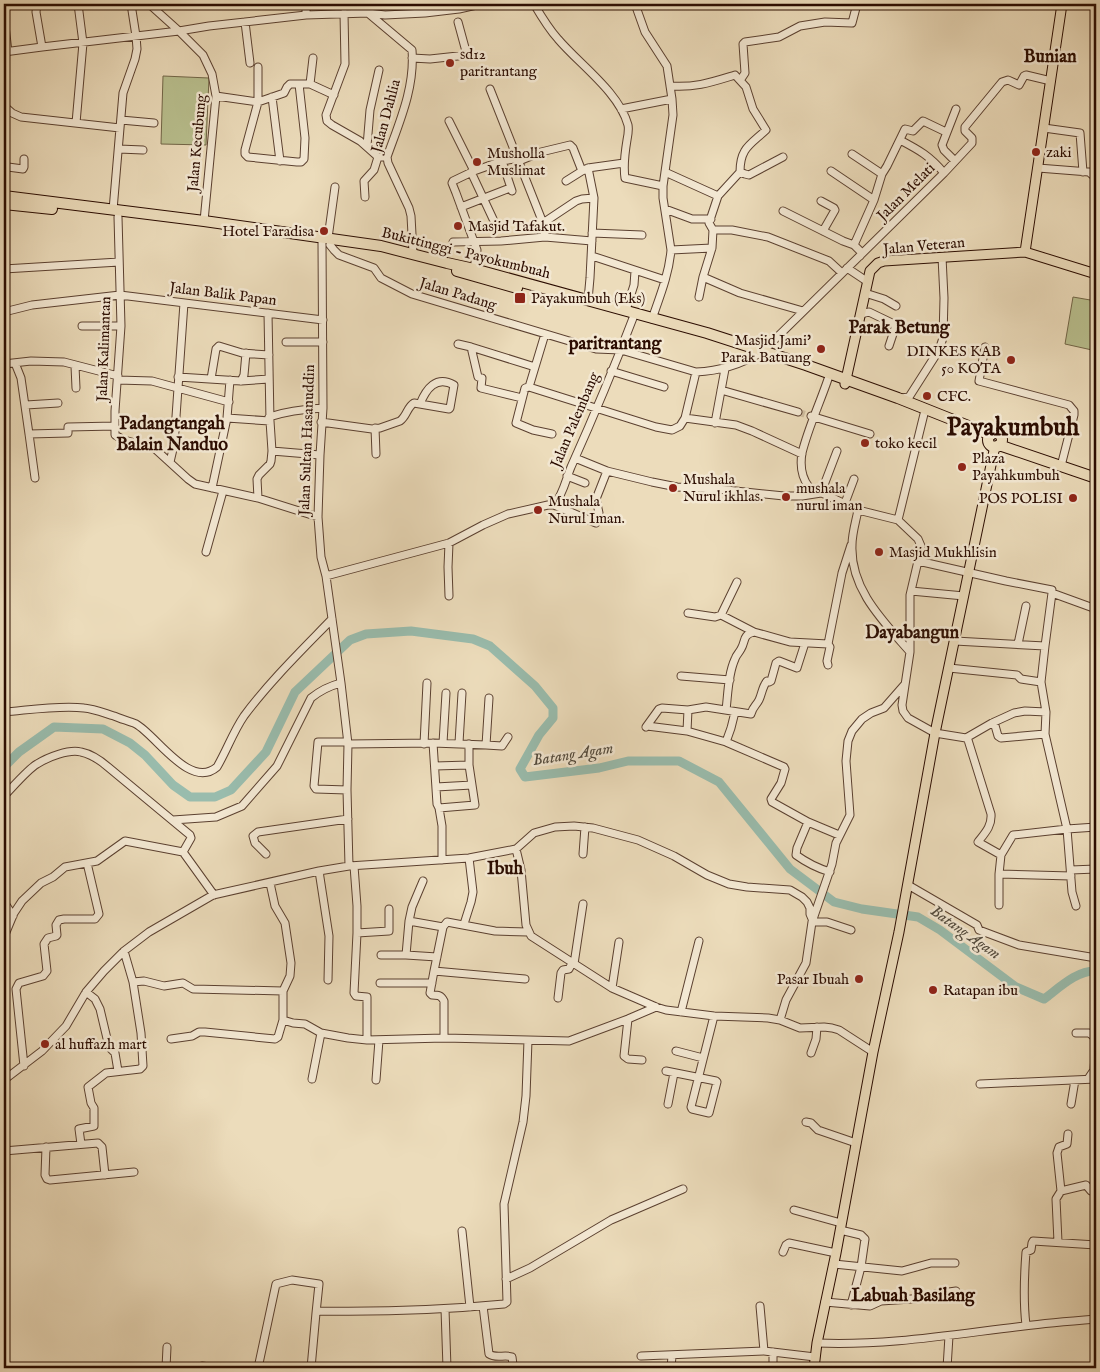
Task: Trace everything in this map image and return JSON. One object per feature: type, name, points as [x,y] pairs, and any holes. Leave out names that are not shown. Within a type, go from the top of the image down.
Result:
[{"type":"highway","name":"Bukittinggi - Payokumbuah","points":[[4,196],[116,214]]},
{"type":"highway","name":"Bukittinggi - Payokumbuah","points":[[4,204],[204,221],[380,251],[707,333],[828,379],[846,382],[995,441]]},
{"type":"highway","name":"Bukittinggi - Payokumbuah","points":[[165,219],[327,242],[381,246],[474,269],[569,299],[588,300],[706,339],[760,353],[898,398],[995,441]]},
{"type":"highway","points":[[995,441],[1062,463],[1096,471]]},
{"type":"highway","points":[[1062,463],[1096,478]]},
{"type":"main road","points":[[1025,252],[1062,4]]},
{"type":"main road","name":"Jalan Veteran","points":[[846,382],[870,271],[878,263],[884,261],[1025,252],[1096,274]]},
{"type":"main road","points":[[814,1368],[817,1343],[834,1264],[873,1052],[908,885],[935,733],[995,441]]},
{"type":"street","points":[[37,4],[36,12],[42,47]]},
{"type":"street","points":[[76,123],[83,43],[78,4]]},
{"type":"street","name":"Jalan Kalimantan","points":[[115,426],[121,326],[116,214],[119,149],[123,93],[135,59],[137,42],[131,4]]},
{"type":"street","name":"Jalan Kecubung","points":[[149,4],[203,55],[212,74],[216,96],[204,221]]},
{"type":"street","points":[[306,4],[306,15]]},
{"type":"street","points":[[366,4],[368,13],[412,50],[412,58],[430,59],[467,55],[458,22]]},
{"type":"street","points":[[4,17],[6,52],[306,15],[425,13],[482,4]]},
{"type":"street","points":[[534,4],[558,39],[599,81],[622,109],[628,127],[624,163],[626,179],[663,186]]},
{"type":"street","points":[[635,4],[648,38],[667,66],[673,115],[663,186],[671,250],[665,280],[652,318]]},
{"type":"street","points":[[741,79],[744,73],[743,44],[745,42],[779,37],[800,26],[825,22],[852,23],[857,4]]},
{"type":"street","points":[[344,13],[345,64],[326,115],[327,121],[360,140],[378,157],[387,157]]},
{"type":"street","points":[[245,22],[250,63]]},
{"type":"street","points":[[310,84],[313,58]]},
{"type":"street","name":"Jalan Dahlia","points":[[412,58],[406,106],[387,157],[409,208],[413,253]]},
{"type":"street","points":[[258,66],[258,102],[245,154],[248,157],[299,162],[304,159],[305,138],[299,84]]},
{"type":"street","points":[[367,146],[370,110],[379,70]]},
{"type":"street","points":[[670,86],[702,85],[735,74],[746,86],[753,109],[766,130],[743,151],[740,172],[718,196],[709,223],[713,230],[712,248],[699,297]]},
{"type":"street","name":"Jalan Melati","points":[[696,372],[725,369],[742,363],[760,353],[859,258],[944,173],[972,142],[972,138],[966,132],[967,124],[1002,82],[1008,80],[1019,84],[1025,75],[1051,81]]},
{"type":"street","points":[[216,96],[258,102],[284,93],[290,84],[310,84],[334,96]]},
{"type":"street","points":[[490,89],[543,223],[545,237]]},
{"type":"street","points":[[272,97],[280,160]]},
{"type":"street","points":[[622,109],[672,99]]},
{"type":"street","points":[[4,106],[12,113],[21,117],[76,123],[154,123]]},
{"type":"street","points":[[955,161],[943,147],[943,142],[956,109]]},
{"type":"street","points":[[449,121],[493,219]]},
{"type":"street","points":[[854,245],[874,200],[882,174],[905,129],[913,131],[922,121],[946,132]]},
{"type":"street","points":[[1044,128],[1080,133],[1082,172]]},
{"type":"street","points":[[900,140],[922,152],[935,162],[944,173]]},
{"type":"street","points":[[474,269],[477,250],[452,183],[472,171],[502,161],[514,159],[519,161],[541,152],[570,145],[585,169],[594,198],[588,300]]},
{"type":"street","points":[[119,149],[143,150]]},
{"type":"street","points":[[852,154],[882,174]]},
{"type":"street","points":[[365,197],[364,181],[374,170],[378,157]]},
{"type":"street","points":[[740,172],[748,175],[784,157]]},
{"type":"street","points":[[4,196],[5,169],[8,167],[23,169],[24,158]]},
{"type":"street","points":[[461,207],[511,190],[502,161]]},
{"type":"street","points":[[566,181],[585,169],[624,163]]},
{"type":"street","points":[[1038,168],[1091,173],[1096,178]]},
{"type":"street","points":[[831,171],[874,200]]},
{"type":"street","points":[[665,172],[718,196]]},
{"type":"street","name":"Jalan Sultan Hasanuddin","points":[[335,187],[327,242],[322,320],[323,408],[318,517],[321,557],[326,576],[348,743],[348,819],[351,866],[357,906],[354,994],[367,997],[367,1040]]},
{"type":"street","points":[[543,223],[576,201],[594,198]]},
{"type":"street","points":[[820,201],[835,210],[823,231]]},
{"type":"street","points":[[665,209],[692,218],[711,219]]},
{"type":"street","points":[[783,210],[854,245],[862,253],[859,258]]},
{"type":"street","points":[[713,230],[732,230],[768,238],[829,261],[868,282]]},
{"type":"street","points":[[453,242],[642,234]]},
{"type":"street","name":"Jalan Padang","points":[[327,242],[339,255],[374,268],[381,278],[412,294],[596,349],[621,350],[696,372]]},
{"type":"street","points":[[671,250],[712,248]]},
{"type":"street","points":[[592,256],[665,280]]},
{"type":"street","points":[[898,398],[910,397],[939,350],[943,338],[942,257]]},
{"type":"street","points":[[4,270],[119,262]]},
{"type":"street","name":"Jalan Palembang","points":[[554,505],[621,350],[630,314],[635,271]]},
{"type":"street","points":[[703,277],[740,293],[803,311]]},
{"type":"street","points":[[865,293],[896,306]]},
{"type":"street","name":"Jalan Balik Papan","points":[[4,312],[32,305],[120,295],[322,320]]},
{"type":"street","points":[[170,462],[174,445],[184,304]]},
{"type":"street","points":[[860,314],[869,312],[894,324],[896,328],[889,346]]},
{"type":"street","points":[[258,498],[257,479],[270,464],[272,451],[268,313]]},
{"type":"street","points":[[82,326],[121,326]]},
{"type":"street","points":[[545,334],[529,387],[525,388],[516,423],[533,430],[552,434]]},
{"type":"street","points":[[286,342],[322,342]]},
{"type":"street","points":[[458,344],[535,367]]},
{"type":"street","points":[[211,379],[216,349],[218,347],[221,346],[246,353],[269,355]]},
{"type":"street","points":[[470,347],[478,377],[482,378],[481,388],[522,398]]},
{"type":"street","points":[[985,347],[980,382],[1069,406],[1072,409],[1074,415],[1062,463]]},
{"type":"street","points":[[241,381],[244,375],[246,353]]},
{"type":"street","points":[[4,364],[31,361],[64,362],[118,378],[152,382],[228,402]]},
{"type":"street","points":[[15,363],[21,378],[26,405],[35,478]]},
{"type":"street","points":[[76,366],[76,388]]},
{"type":"street","points":[[716,423],[725,369]]},
{"type":"street","points":[[611,371],[664,387]]},
{"type":"street","points":[[529,387],[656,427],[672,430],[680,426],[685,418],[696,372]]},
{"type":"street","points":[[178,377],[241,381],[269,379]]},
{"type":"street","points":[[828,379],[812,417],[802,454],[802,468],[806,483],[809,487],[858,510],[898,520],[918,539],[922,546],[911,591],[910,652],[902,704],[903,711],[912,721],[935,733],[966,738],[1010,715],[1025,711],[1046,712]]},
{"type":"street","points":[[212,488],[227,418],[230,380]]},
{"type":"street","points":[[322,422],[375,428],[400,421],[415,402],[420,404],[449,409],[454,385],[448,382],[435,383],[426,391],[420,404]]},
{"type":"street","points":[[721,390],[798,412]]},
{"type":"street","points":[[26,405],[58,403]]},
{"type":"street","points":[[227,418],[270,419],[295,410],[323,408]]},
{"type":"street","points":[[898,520],[924,414]]},
{"type":"street","points":[[812,417],[870,434]]},
{"type":"street","points":[[685,418],[736,425],[802,454]]},
{"type":"street","points":[[29,434],[68,433],[68,427],[115,426],[115,434],[124,440],[154,448],[195,484],[258,498],[318,517]]},
{"type":"street","points":[[375,428],[376,454]]},
{"type":"street","points":[[272,451],[320,455]]},
{"type":"street","points":[[821,493],[837,451]]},
{"type":"street","points":[[575,458],[607,471],[677,487],[709,488],[784,496],[821,493]]},
{"type":"street","points":[[326,576],[449,543],[508,514],[548,505],[554,505],[596,523],[599,512],[596,499],[607,471]]},
{"type":"street","points":[[567,476],[586,483]]},
{"type":"street","points":[[845,503],[854,479]]},
{"type":"street","points":[[206,552],[223,491]]},
{"type":"street","points":[[828,664],[830,647],[828,644],[842,573],[852,544],[858,510]]},
{"type":"street","points":[[449,543],[449,596]]},
{"type":"street","points":[[852,544],[854,566],[863,592],[882,620],[910,652]]},
{"type":"street","points":[[918,561],[1052,590],[1052,592],[1096,609]]},
{"type":"street","points":[[721,615],[737,582]]},
{"type":"street","points":[[911,591],[964,596]]},
{"type":"street","points":[[1052,592],[1041,682],[1046,712],[1044,718],[1045,734],[1067,829],[1072,892],[1076,906]]},
{"type":"street","points":[[1018,644],[1026,606]]},
{"type":"street","points":[[688,613],[715,617],[721,615],[754,632],[790,642],[828,644]]},
{"type":"street","points":[[4,712],[68,707],[86,708],[105,713],[137,725],[182,766],[198,773],[206,772],[217,767],[236,730],[250,709],[332,619]]},
{"type":"street","points":[[726,710],[734,661],[742,649],[748,633],[754,632]]},
{"type":"street","points":[[955,641],[1044,646]]},
{"type":"street","points":[[805,643],[797,668],[776,663],[771,680],[769,682],[766,681],[764,684],[759,701],[754,705],[751,714],[706,707],[688,710],[662,708],[659,709],[646,728],[687,732],[726,742],[784,767],[781,783],[771,800],[772,802],[808,822],[839,835]]},
{"type":"street","points":[[949,668],[1017,675],[1021,679],[1041,682]]},
{"type":"street","points":[[681,676],[730,680]]},
{"type":"street","points":[[173,820],[216,817],[242,806],[277,766],[312,698],[327,687],[341,683]]},
{"type":"street","points":[[424,744],[426,683]]},
{"type":"street","points":[[780,1020],[786,1000],[806,963],[817,906],[829,875],[836,843],[850,815],[846,761],[848,741],[852,731],[862,720],[886,705],[905,684]]},
{"type":"street","points":[[443,743],[446,693]]},
{"type":"street","points":[[459,744],[462,693]]},
{"type":"street","points":[[486,745],[489,698]]},
{"type":"street","points":[[687,732],[688,710]]},
{"type":"street","points":[[726,742],[735,712]]},
{"type":"street","points":[[994,722],[998,736],[1001,738],[1045,734]]},
{"type":"street","points":[[347,790],[316,789],[314,786],[318,742],[443,743],[502,746],[508,737]]},
{"type":"street","points":[[966,738],[992,819],[988,830],[978,842],[1001,855]]},
{"type":"street","points":[[434,743],[437,804],[442,826],[442,860]]},
{"type":"street","points":[[439,808],[475,805],[469,765],[469,744]]},
{"type":"street","points":[[4,796],[36,764],[60,754],[82,752],[98,759],[190,835],[191,838],[183,852]]},
{"type":"street","points":[[435,766],[469,765]]},
{"type":"street","points":[[436,787],[472,785]]},
{"type":"street","points":[[266,854],[254,840],[253,836],[258,832],[348,819]]},
{"type":"street","points":[[808,822],[796,855],[829,875]]},
{"type":"street","points":[[4,1080],[42,1051],[66,1026],[86,992],[104,971],[124,951],[149,932],[214,895],[319,871],[351,866],[469,858],[516,849],[534,832],[554,827],[585,827],[638,840],[729,884],[790,890],[802,896],[807,902],[813,922]]},
{"type":"street","points":[[584,854],[585,827]]},
{"type":"street","points":[[999,905],[1001,855],[1013,834],[1096,827]]},
{"type":"street","points":[[4,937],[22,901],[41,883],[53,877],[65,867],[97,861],[124,841],[183,852],[214,895]]},
{"type":"street","points":[[516,849],[521,870],[528,932],[536,940],[612,988],[656,1006],[681,1012],[714,1016],[768,1018],[780,1020],[800,1028],[824,1027],[838,1030],[873,1052]]},
{"type":"street","points":[[464,924],[473,892],[469,858]]},
{"type":"street","points":[[24,1066],[16,986],[19,983],[46,974],[44,944],[48,938],[58,935],[56,925],[59,920],[95,919],[98,917],[99,914],[87,863]]},
{"type":"street","points":[[999,874],[1071,873],[1096,869]]},
{"type":"street","points":[[319,871],[329,936],[328,980]]},
{"type":"street","points":[[406,955],[409,921],[414,900],[423,881]]},
{"type":"street","points":[[171,1039],[192,1036],[199,1032],[275,1039],[278,1037],[283,1020],[283,991],[290,976],[291,963],[284,920],[275,906],[270,882]]},
{"type":"street","points":[[908,885],[978,925],[979,930],[1019,945],[1096,958]]},
{"type":"street","points":[[4,902],[13,916]]},
{"type":"street","points":[[558,998],[561,973],[564,970],[569,970],[573,964],[582,904]]},
{"type":"street","points":[[356,932],[390,931],[389,910]]},
{"type":"street","points":[[409,921],[443,927]]},
{"type":"street","points":[[444,1038],[444,1001],[439,995],[432,995],[430,993],[443,927],[448,922],[495,931],[528,932]]},
{"type":"street","points":[[813,922],[826,922],[851,930]]},
{"type":"street","points":[[681,1012],[699,941]]},
{"type":"street","points":[[612,988],[619,942]]},
{"type":"street","points":[[81,1144],[79,1129],[94,1126],[94,1108],[88,1087],[106,1073],[140,1069],[143,1066],[133,982],[124,951]]},
{"type":"street","points":[[381,955],[437,956]]},
{"type":"street","points":[[434,971],[525,979]]},
{"type":"street","points":[[133,982],[144,981],[164,986],[183,983],[193,989],[283,991]]},
{"type":"street","points":[[380,983],[432,983]]},
{"type":"street","points":[[86,992],[95,998],[100,1009],[109,1047],[115,1054],[118,1071]]},
{"type":"street","points":[[283,1020],[305,1024],[321,1033],[367,1040],[444,1038],[569,1041],[628,1019],[656,1006]]},
{"type":"street","points":[[666,1071],[698,1076],[717,1081],[710,1110],[707,1113],[691,1108],[698,1076],[714,1016]]},
{"type":"street","points":[[628,1019],[624,1056],[628,1059],[642,1060]]},
{"type":"street","points":[[811,1053],[816,1039],[817,1027]]},
{"type":"street","points":[[312,1079],[321,1033]]},
{"type":"street","points":[[1076,1033],[1089,1033],[1096,1041],[1094,1070],[1088,1079]]},
{"type":"street","points":[[376,1080],[379,1040]]},
{"type":"street","points":[[316,1313],[319,1310],[372,1312],[444,1309],[506,1302],[504,1204],[526,1108],[528,1040]]},
{"type":"street","points":[[676,1051],[703,1058]]},
{"type":"street","points":[[668,1104],[674,1072]]},
{"type":"street","points":[[980,1084],[1096,1079]]},
{"type":"street","points":[[1071,1104],[1075,1080]]},
{"type":"street","points":[[806,1122],[812,1124],[818,1130],[856,1142]]},
{"type":"street","points":[[1058,1242],[1056,1199],[1061,1191],[1058,1149],[1067,1144],[1068,1134]]},
{"type":"street","points":[[4,1151],[96,1143],[100,1144],[105,1175]]},
{"type":"street","points":[[46,1147],[45,1175],[48,1179],[134,1172]]},
{"type":"street","points":[[1061,1191],[1086,1185],[1091,1191],[1096,1192]]},
{"type":"street","points":[[506,1279],[530,1268],[611,1220],[683,1189]]},
{"type":"street","points":[[794,1210],[840,1226],[864,1238],[861,1267],[851,1305]]},
{"type":"street","points":[[462,1232],[470,1307]]},
{"type":"street","points":[[1026,1326],[1023,1283],[1026,1252],[1031,1250],[1033,1241],[1096,1245]]},
{"type":"street","points":[[784,1252],[786,1245],[789,1243],[836,1253]]},
{"type":"street","points":[[834,1264],[902,1271],[931,1263],[955,1263]]},
{"type":"street","points":[[258,1368],[276,1284],[292,1280],[319,1284],[311,1368]]},
{"type":"street","points":[[825,1302],[870,1306],[881,1301],[926,1298],[936,1294],[956,1291]]},
{"type":"street","points":[[483,1306],[490,1354],[494,1357],[512,1357],[513,1365]]},
{"type":"street","points":[[760,1306],[764,1351]]},
{"type":"street","points":[[444,1309],[448,1368]]},
{"type":"street","points":[[817,1343],[864,1344],[1096,1319]]},
{"type":"street","points":[[947,1368],[949,1336]]},
{"type":"street","points":[[166,1368],[167,1347]]},
{"type":"street","points":[[641,1356],[764,1351],[815,1358]]},
{"type":"street","points":[[773,1352],[773,1368]]},
{"type":"street","points":[[671,1368],[672,1356]]},
{"type":"street","points":[[202,1366],[217,1368]]},
{"type":"green space","points":[[163,76],[209,78],[206,145],[161,144]]},
{"type":"green space","points":[[1073,297],[1096,301],[1096,326],[1092,350],[1065,344]]},
{"type":"waterway","name":"Batang Agam","points":[[4,767],[19,752],[54,727],[103,729],[130,743],[145,755],[173,785],[190,797],[215,797],[231,790],[266,752],[295,692],[350,640],[366,634],[411,631],[473,639],[490,646],[535,686],[553,708],[553,718],[539,735],[520,769],[525,777],[599,768],[628,761],[679,761],[719,782],[790,869],[834,902],[862,909],[918,917],[940,930],[1016,987],[1044,999],[1082,973],[1096,971]]},
{"type":"tunnel","points":[[798,412],[810,416]]},
{"type":"place","name":"sd12 paritrantang","points":[[450,63]]},
{"type":"place","name":"zaki","points":[[1036,152]]},
{"type":"place","name":"Musholla Muslimat","points":[[477,162]]},
{"type":"place","name":"Masjid Tafakut.","points":[[458,226]]},
{"type":"place","name":"Hotel Faradisa","points":[[324,231]]},
{"type":"place","name":"Payakumbuh (Eks)","points":[[520,298]]},
{"type":"place","name":"Masjid Jami' Parak Batuang","points":[[821,349]]},
{"type":"place","name":"DINKES KAB 50 KOTA","points":[[1011,360]]},
{"type":"place","name":"CFC.","points":[[927,396]]},
{"type":"place","name":"toko kecil","points":[[865,443]]},
{"type":"place","name":"Plaza Payahkumbuh","points":[[962,467]]},
{"type":"place","name":"Mushala Nurul ikhlas.","points":[[673,488]]},
{"type":"place","name":"mushala nurul iman","points":[[786,497]]},
{"type":"place","name":"POS POLISI","points":[[1073,498]]},
{"type":"place","name":"Mushala Nurul Iman.","points":[[538,510]]},
{"type":"place","name":"Masjid Mukhlisin","points":[[879,552]]},
{"type":"place","name":"Pasar Ibuah","points":[[859,979]]},
{"type":"place","name":"Ratapan ibu","points":[[933,990]]},
{"type":"place","name":"al huffazh mart","points":[[45,1044]]},
{"type":"district","name":"Bunian","points":[[1050,57]]},
{"type":"district","name":"Parak Betung","points":[[899,328]]},
{"type":"district","name":"paritrantang","points":[[615,344]]},
{"type":"district","name":"Payakumbuh","points":[[1013,428]]},
{"type":"district","name":"Padangtangah Balain Nanduo","points":[[172,434]]},
{"type":"district","name":"Dayabangun","points":[[912,633]]},
{"type":"district","name":"Ibuh","points":[[505,869]]},
{"type":"district","name":"Labuah Basilang","points":[[913,1296]]}]
